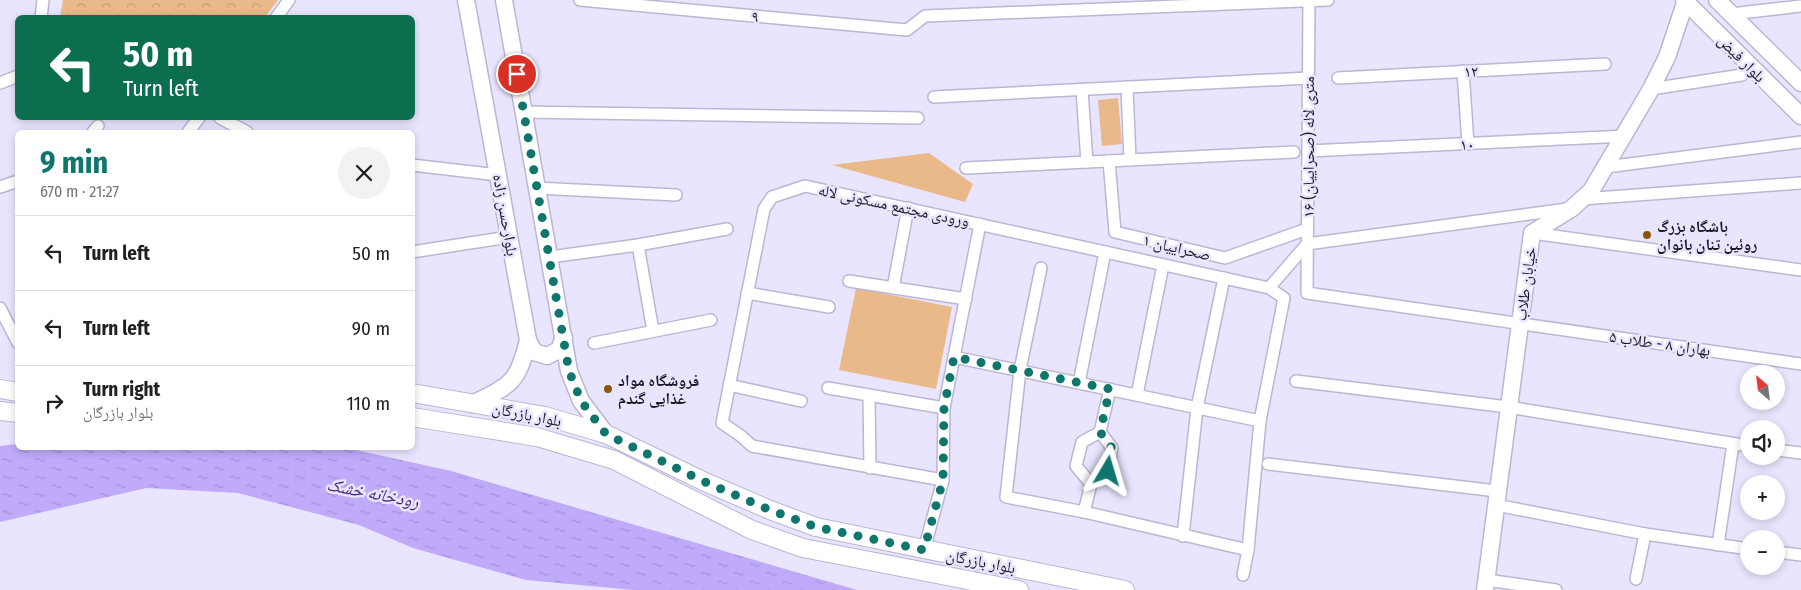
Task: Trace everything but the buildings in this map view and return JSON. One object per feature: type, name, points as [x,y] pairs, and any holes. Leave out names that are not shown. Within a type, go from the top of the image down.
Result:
[{"type":"main road","points":[[0,389],[15,392]]},
{"type":"main road","name":"بلوار بازرگان","points":[[415,394],[545,416],[606,434],[705,482],[770,510],[816,527],[1122,590]]},
{"type":"main road","points":[[0,399],[15,398]]},
{"type":"main road","points":[[0,411],[15,414]]},
{"type":"main road","points":[[0,417],[15,415]]},
{"type":"main road","name":"بلوار بازرگان","points":[[415,418],[537,437],[614,460],[752,530],[803,548],[1019,590]]},
{"type":"street","points":[[40,15],[43,0]]},
{"type":"street","points":[[278,15],[289,0]]},
{"type":"street","name":"بلوارحسن زاده","points":[[466,0],[528,340],[521,369],[506,388],[472,404]]},
{"type":"street","points":[[504,0],[569,371],[581,401],[606,434]]},
{"type":"street","name":"۹","points":[[580,0],[907,30],[925,16],[1309,1]]},
{"type":"street","points":[[1309,1],[1328,0]]},
{"type":"street","name":"بلوار فیض","points":[[1717,0],[1801,83]]},
{"type":"street","name":"۱۶ متری لاله (صحراییان)","points":[[1307,293],[1309,1]]},
{"type":"street","name":"بلوار فیض","points":[[1685,1],[1801,116]]},
{"type":"street","name":"خیابان طلاب","points":[[1486,585],[1532,233],[1577,204],[1591,191],[1626,136],[1667,57],[1685,1]]},
{"type":"street","points":[[1731,14],[1801,6]]},
{"type":"street","name":"۱۲","points":[[1338,78],[1605,64]]},
{"type":"street","points":[[1463,71],[1468,144]]},
{"type":"street","points":[[1651,89],[1742,75]]},
{"type":"street","points":[[0,83],[15,77]]},
{"type":"street","points":[[934,97],[1308,78]]},
{"type":"street","points":[[1126,87],[1130,160]]},
{"type":"street","points":[[1082,90],[1087,162]]},
{"type":"street","points":[[523,112],[918,118]]},
{"type":"street","points":[[190,130],[197,120]]},
{"type":"street","points":[[224,120],[244,130]]},
{"type":"street","name":"۱۰","points":[[1308,151],[1626,136]]},
{"type":"street","points":[[1606,167],[1801,142]]},
{"type":"street","points":[[966,168],[1294,152]]},
{"type":"street","name":"صحراییان ۱","points":[[1109,161],[1115,232],[1225,258],[1307,229]]},
{"type":"street","points":[[415,165],[498,175]]},
{"type":"street","points":[[0,188],[15,182]]},
{"type":"street","points":[[1243,574],[1248,550],[1260,421],[1284,298],[1269,288],[1307,244],[1577,204],[1801,183]]},
{"type":"street","name":"ورودی مجتمع مسکونی لاله","points":[[943,480],[752,446],[722,423],[764,209],[772,197],[787,190],[805,186],[1269,288]]},
{"type":"street","points":[[536,188],[676,195]]},
{"type":"street","points":[[893,288],[908,208]]},
{"type":"street","points":[[924,550],[943,480],[944,408],[980,224]]},
{"type":"street","points":[[550,257],[638,245],[727,229]]},
{"type":"street","points":[[1532,233],[1801,270]]},
{"type":"street","points":[[415,252],[509,237]]},
{"type":"street","points":[[638,245],[653,331]]},
{"type":"street","points":[[1080,383],[1105,252]]},
{"type":"street","points":[[1137,395],[1163,265]]},
{"type":"street","points":[[1041,268],[1020,370],[1006,497],[1084,512],[1248,550]]},
{"type":"street","points":[[1183,536],[1197,408],[1224,278]]},
{"type":"street","points":[[849,281],[966,299]]},
{"type":"street","points":[[747,293],[829,307]]},
{"type":"street","name":"بهاران ۸ - طلاب ۵","points":[[1307,293],[1801,364]]},
{"type":"street","points":[[0,308],[14,325]]},
{"type":"street","points":[[594,343],[711,320]]},
{"type":"street","points":[[528,340],[534,352],[547,356],[560,350],[564,337]]},
{"type":"street","points":[[954,357],[1260,421]]},
{"type":"street","points":[[1296,381],[1508,407],[1740,445]]},
{"type":"street","points":[[729,385],[801,401]]},
{"type":"street","points":[[828,388],[944,408]]},
{"type":"street","points":[[1091,484],[1076,466],[1082,442],[1100,432],[1110,389]]},
{"type":"street","points":[[869,395],[870,468]]},
{"type":"street","points":[[1084,512],[1091,484],[1108,471],[1112,448],[1100,432]]},
{"type":"street","points":[[1718,546],[1733,444]]},
{"type":"street","points":[[1785,451],[1801,453]]},
{"type":"street","points":[[1268,464],[1497,498],[1645,534],[1740,548]]},
{"type":"street","points":[[1636,579],[1645,534]]},
{"type":"street","points":[[1785,553],[1801,555]]},
{"type":"street","points":[[1486,585],[1556,590]]},
{"type":"green space","points":[[63,0],[278,0],[267,15],[60,15]]},
{"type":"green space","points":[[1118,98],[1122,144],[1102,146],[1098,100]]},
{"type":"green space","points":[[929,153],[973,184],[965,202],[832,165]]},
{"type":"green space","points":[[856,288],[952,307],[936,389],[839,370]]},
{"type":"water","name":"رودخانه خشک","points":[[15,444],[15,450],[356,450],[451,471],[857,590],[633,590],[526,580],[413,548],[359,525],[238,493],[146,488],[0,522],[0,446]]},
{"type":"place","name":"باشگاه بزرگ روئین تنان بانوان","points":[[1647,235]]},
{"type":"place","name":"فروشگاه مواد غذایی گندم","points":[[608,389]]},
{"type":"route","points":[[517,74],[569,371],[581,401],[606,434],[705,482],[770,510],[816,527],[924,550],[943,480],[944,408],[954,357],[1110,389],[1100,432],[1112,448],[1108,471]]}]
